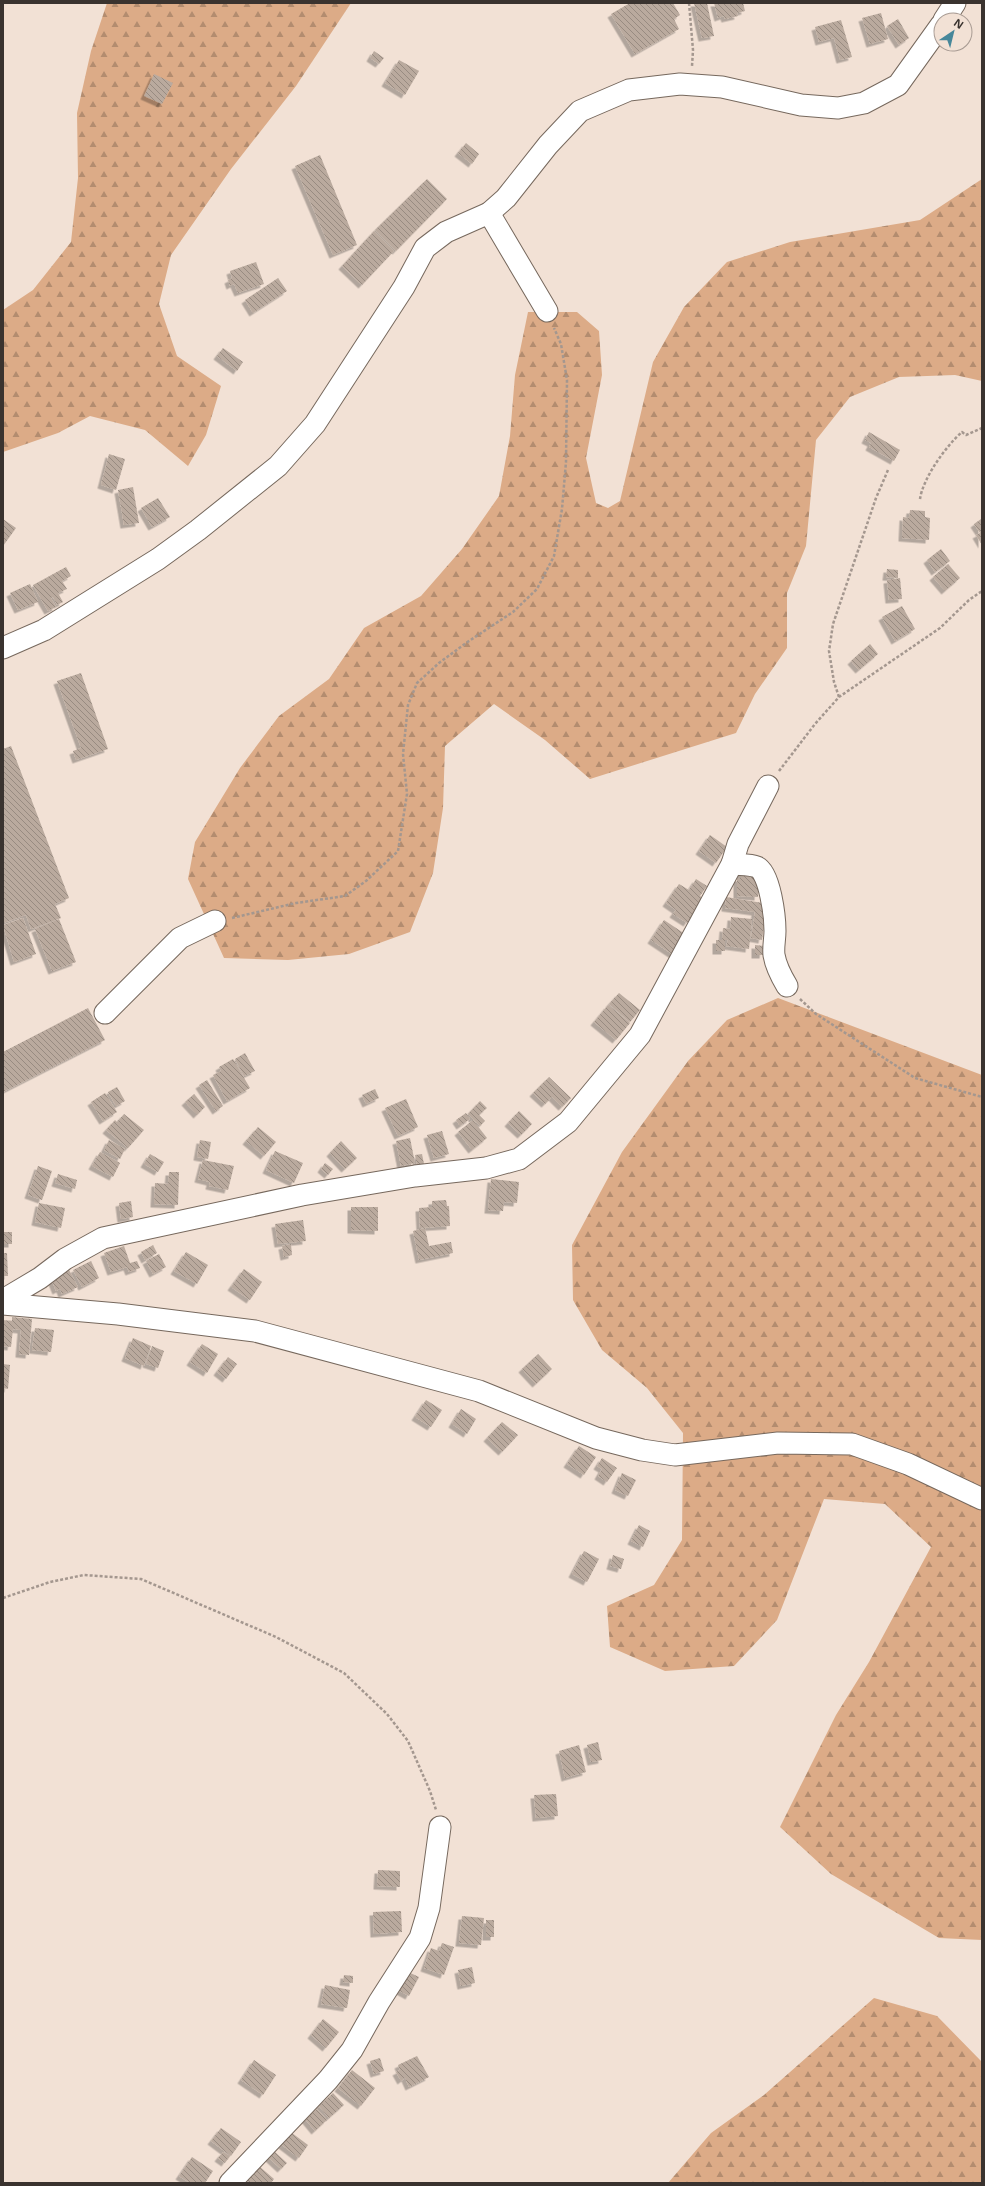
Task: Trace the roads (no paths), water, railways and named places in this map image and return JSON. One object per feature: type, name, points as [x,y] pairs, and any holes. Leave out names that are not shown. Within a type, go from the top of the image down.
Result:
[{"type":"street","points":[[949,12],[955,3]]},
{"type":"street","points":[[3,648],[44,630],[158,559],[198,530],[278,466],[315,424],[404,287],[425,248],[446,232],[490,213],[506,198],[548,145],[580,111],[629,90],[690,85],[722,88],[801,105],[838,108],[864,103],[898,84],[933,36]]},
{"type":"street","points":[[490,213],[547,310]]},
{"type":"street","points":[[3,1300],[40,1278],[65,1259],[103,1238],[302,1195],[415,1176],[486,1168],[519,1159],[568,1122],[640,1035],[732,864],[738,844],[768,786]]},
{"type":"street","points":[[732,864],[750,865],[758,868],[764,876],[774,906],[776,931],[774,954],[777,968],[787,986]]},
{"type":"street","points":[[105,1013],[180,938],[215,921]]},
{"type":"street","points":[[3,1304],[118,1314],[255,1331],[479,1391],[596,1438],[642,1450],[675,1454],[778,1443],[852,1444],[908,1464],[982,1499]]},
{"type":"street","points":[[230,2183],[328,2080],[352,2050],[379,2002],[420,1938],[429,1908],[440,1827]]}]
